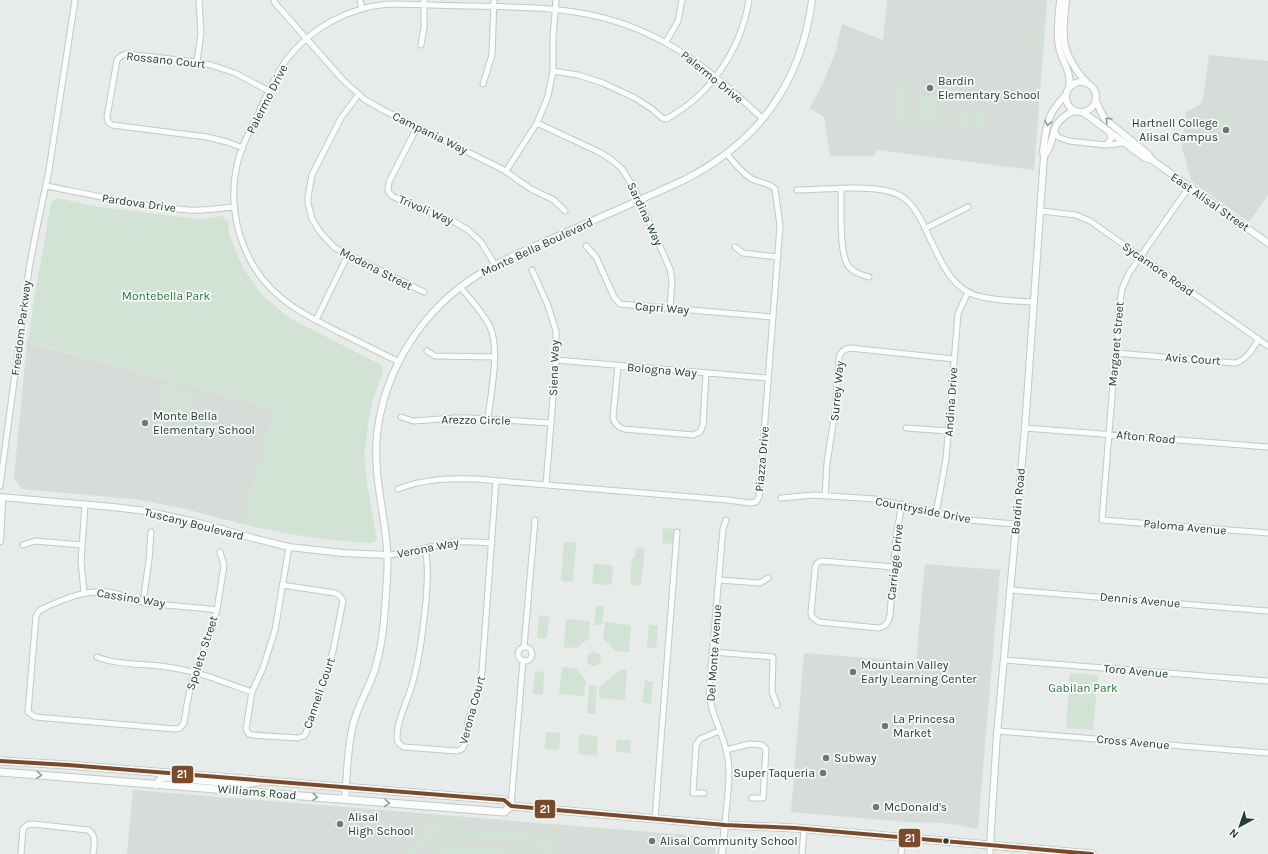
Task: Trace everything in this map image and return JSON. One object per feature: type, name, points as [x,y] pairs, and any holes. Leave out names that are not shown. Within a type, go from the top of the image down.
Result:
[{"type":"main road","name":"Williams Road","points":[[0,761],[268,780],[346,788],[504,800],[511,806],[725,825],[804,829],[1092,854]]},
{"type":"main road","name":"Williams Road","points":[[0,772],[504,812],[511,806]]},
{"type":"main road","points":[[156,785],[162,777],[245,784],[268,780]]},
{"type":"street","name":"Freedom Parkway","points":[[0,486],[11,414],[24,305],[35,237],[49,170],[75,0]]},
{"type":"street","points":[[197,62],[200,33],[199,0]]},
{"type":"street","name":"Campania Way","points":[[274,0],[343,80],[375,106],[506,171],[528,187],[558,202],[565,211]]},
{"type":"street","points":[[360,0],[362,9]]},
{"type":"street","points":[[483,84],[492,55],[494,0]]},
{"type":"street","points":[[506,171],[537,123],[548,96],[553,72],[553,38],[556,0]]},
{"type":"street","points":[[666,42],[678,21],[682,0]]},
{"type":"street","points":[[553,72],[578,76],[603,83],[635,98],[664,119],[691,102],[715,78],[736,44],[744,25],[749,0]]},
{"type":"street","name":"Monte Bella Boulevard","points":[[345,800],[348,754],[353,724],[374,669],[381,643],[385,601],[388,555],[386,531],[377,480],[377,434],[383,404],[399,362],[407,348],[422,325],[444,301],[460,287],[495,265],[697,174],[727,154],[763,119],[787,82],[798,60],[807,33],[812,0]]},
{"type":"street","points":[[1060,0],[1058,42],[1070,74],[1069,88],[1065,96],[1067,103],[1074,111],[1084,113],[1090,110],[1096,101],[1096,95],[1090,84],[1087,83],[1072,64],[1065,49],[1063,33],[1066,0]]},
{"type":"street","points":[[421,45],[424,27],[424,3]]},
{"type":"street","name":"Palermo Drive","points":[[399,362],[299,311],[281,299],[268,286],[257,271],[242,242],[234,207],[236,171],[243,148],[269,90],[286,60],[306,38],[328,23],[362,9],[388,4],[424,3],[494,7],[555,8],[585,13],[613,20],[646,32],[666,42],[694,60],[763,119]]},
{"type":"street","name":"Rossano Court","points":[[243,148],[207,137],[115,126],[108,122],[107,116],[117,60],[121,56],[131,54],[197,62],[224,69],[269,90]]},
{"type":"street","points":[[1069,88],[1079,82],[1087,83]]},
{"type":"street","name":"Modena Street","points":[[359,94],[341,118],[312,175],[309,190],[310,211],[320,232],[335,248],[424,292]]},
{"type":"street","name":"Bardin Road","points":[[990,845],[998,731],[1025,428],[1044,156],[1043,149],[1050,116],[1056,105],[1065,96]]},
{"type":"street","name":"East Alisal Street","points":[[1096,101],[1099,109],[1106,119],[1148,154],[1152,160]]},
{"type":"street","name":"Bardin Road","points":[[1044,156],[1048,152],[1058,122],[1074,111]]},
{"type":"street","name":"East Alisal Street","points":[[1084,113],[1145,158],[1152,160],[1268,243]]},
{"type":"street","name":"Sardina Way","points":[[537,123],[599,152],[612,160],[627,174],[670,269],[672,281],[670,308]]},
{"type":"street","name":"Trivoli Way","points":[[417,127],[389,182],[388,191],[392,196],[468,230],[481,242],[495,265]]},
{"type":"street","points":[[1054,131],[1058,137],[1063,139],[1106,145],[1125,143]]},
{"type":"street","points":[[1106,145],[1110,139],[1109,131]]},
{"type":"street","name":"Piazza Drive","points":[[398,489],[416,482],[463,478],[750,503],[756,502],[759,497],[780,226],[775,189],[770,185],[747,176],[727,154]]},
{"type":"street","name":"Pardova Drive","points":[[46,186],[109,199],[180,209],[197,210],[234,207]]},
{"type":"street","name":"Margaret Street","points":[[1102,520],[1122,289],[1129,273],[1140,256],[1189,187]]},
{"type":"street","points":[[841,189],[842,246],[845,258],[849,266],[856,273],[868,277]]},
{"type":"street","points":[[797,190],[878,189],[886,190],[899,195],[913,207],[956,284],[968,292],[987,298],[1034,302]]},
{"type":"street","points":[[926,228],[968,207]]},
{"type":"street","name":"Sycamore Road","points":[[1040,211],[1071,214],[1085,218],[1268,346]]},
{"type":"street","name":"Capri Way","points":[[586,246],[596,257],[614,297],[620,304],[772,317]]},
{"type":"street","points":[[735,247],[743,253],[778,257]]},
{"type":"street","points":[[316,320],[348,255]]},
{"type":"street","name":"Siena Way","points":[[532,270],[552,317],[556,331],[556,360],[552,423],[546,485]]},
{"type":"street","points":[[460,287],[482,313],[489,326],[494,342],[495,357],[488,418]]},
{"type":"street","name":"Andina Drive","points":[[936,513],[944,472],[949,431],[958,314],[968,292]]},
{"type":"street","name":"Avis Court","points":[[1116,353],[1235,362],[1242,361],[1246,358],[1259,339]]},
{"type":"street","name":"Surrey Way","points":[[825,496],[827,463],[835,411],[839,358],[842,352],[847,348],[850,348],[954,359]]},
{"type":"street","points":[[427,351],[434,356],[495,357]]},
{"type":"street","name":"Bologna Way","points":[[556,360],[768,378]]},
{"type":"street","points":[[618,366],[613,417],[616,426],[624,429],[693,436],[700,432],[703,425],[706,373]]},
{"type":"street","name":"Arezzo Circle","points":[[401,418],[413,421],[455,418],[488,418],[552,423]]},
{"type":"street","points":[[906,428],[949,431]]},
{"type":"street","name":"Afton Road","points":[[1025,428],[1268,447]]},
{"type":"street","name":"Verona Court","points":[[425,549],[428,572],[422,641],[415,672],[401,717],[397,738],[399,744],[404,747],[457,751],[462,749],[464,744],[468,721],[480,683],[496,481]]},
{"type":"street","name":"Countryside Drive","points":[[781,498],[825,496],[875,499],[968,520],[1016,524]]},
{"type":"street","points":[[0,498],[2,502],[0,541]]},
{"type":"street","name":"Tuscany Boulevard","points":[[0,498],[85,504],[146,511],[289,547],[343,553],[388,555]]},
{"type":"street","points":[[84,593],[82,574],[82,545],[85,504]]},
{"type":"street","name":"Carriage Drive","points":[[893,567],[823,561],[819,562],[816,565],[815,570],[811,613],[814,619],[819,622],[878,628],[884,626],[889,619],[896,532],[902,504]]},
{"type":"street","points":[[523,660],[520,659],[518,654],[520,649],[524,647],[535,520]]},
{"type":"street","name":"Del Monte Avenue","points":[[722,854],[729,770],[726,750],[713,715],[709,699],[723,529],[726,520]]},
{"type":"street","name":"Paloma Avenue","points":[[1102,520],[1268,533]]},
{"type":"street","points":[[143,602],[151,532]]},
{"type":"street","points":[[655,819],[677,532]]},
{"type":"street","points":[[23,544],[35,541],[82,545]]},
{"type":"street","name":"Verona Way","points":[[388,555],[408,553],[455,542],[472,541],[492,543]]},
{"type":"street","name":"Canneli Court","points":[[282,585],[335,593],[340,596],[342,601],[333,651],[309,726],[304,736],[298,738],[249,734],[246,726],[252,692],[263,668],[272,641],[282,585],[289,547]]},
{"type":"street","name":"Spoleto Street","points":[[35,717],[176,729],[180,728],[185,721],[189,693],[194,673],[209,636],[217,610],[224,565],[220,552]]},
{"type":"street","points":[[719,580],[760,583],[768,578]]},
{"type":"street","name":"Dennis Avenue","points":[[1011,590],[1268,611]]},
{"type":"street","name":"Cassino Way","points":[[35,717],[29,714],[28,710],[36,616],[39,611],[84,593],[92,592],[108,592],[143,602],[217,610]]},
{"type":"street","points":[[523,660],[530,659],[531,655],[530,650],[524,647]]},
{"type":"street","points":[[712,652],[773,657],[772,692],[777,706]]},
{"type":"street","points":[[97,657],[106,661],[153,665],[184,670],[252,692]]},
{"type":"street","points":[[511,806],[523,660]]},
{"type":"street","name":"Toro Avenue","points":[[1004,660],[1268,681]]},
{"type":"street","points":[[704,793],[693,793],[696,745],[700,739],[719,731]]},
{"type":"street","name":"Cross Avenue","points":[[998,731],[1268,753]]},
{"type":"street","points":[[726,750],[749,744],[762,745],[766,749],[763,798],[752,798]]},
{"type":"street","points":[[21,854],[23,829],[30,824],[85,829],[92,832],[94,836],[93,854]]},
{"type":"street","points":[[802,854],[804,829]]},
{"type":"street","points":[[902,854],[903,838]]},
{"type":"street","points":[[990,845],[990,854]]},
{"type":"shaded area","name":"Bardin Elementary School","points":[[887,0],[1047,0],[1034,170],[877,150],[874,156],[830,156],[824,117],[810,108],[824,81],[835,53],[842,24],[883,40]]},
{"type":"shaded area","name":"Hartnell College Alisal Campus","points":[[1209,55],[1268,61],[1268,195],[1249,222],[1192,182],[1182,148],[1186,112],[1201,104],[1204,94]]},
{"type":"shaded area","name":"Monte Bella Elementary School","points":[[27,342],[274,409],[242,524],[182,508],[133,499],[22,489],[14,478]]},
{"type":"shaded area","points":[[925,564],[1000,570],[978,827],[975,829],[944,823],[907,822],[791,812],[804,653],[916,662]]},
{"type":"shaded area","name":"Alisal High School","points":[[133,790],[712,837],[715,840],[715,854],[127,854]]},
{"type":"green space","points":[[1045,27],[1042,68],[1036,58],[1035,47],[1036,41]]},
{"type":"green space","points":[[898,87],[906,88],[905,106],[908,107],[907,119],[897,119],[898,107],[896,107]]},
{"type":"green space","points":[[918,95],[939,97],[936,122],[916,121]]},
{"type":"green space","points":[[958,112],[969,112],[968,128],[957,127]]},
{"type":"green space","points":[[975,113],[984,114],[983,128],[974,128]]},
{"type":"green space","points":[[1220,113],[1229,114],[1228,127],[1219,126]]},
{"type":"green space","name":"Montebella Park","points":[[57,198],[98,207],[198,219],[222,216],[228,221],[229,234],[243,268],[263,296],[291,319],[380,364],[383,371],[373,399],[368,424],[366,446],[364,448],[367,484],[377,540],[372,543],[323,539],[242,524],[274,409],[26,341],[29,337],[33,305],[51,203]]},
{"type":"green space","points":[[163,383],[194,392],[188,414],[157,406]]},
{"type":"green space","points":[[663,528],[674,529],[673,544],[662,543]]},
{"type":"green space","points":[[564,542],[575,542],[576,544],[572,582],[561,580]]},
{"type":"green space","points":[[636,547],[645,549],[641,586],[631,585],[630,583],[632,559],[635,556]]},
{"type":"green space","points":[[595,564],[611,565],[613,567],[612,584],[594,584],[592,582]]},
{"type":"green space","points":[[596,606],[604,607],[602,625],[594,625]]},
{"type":"green space","points":[[540,615],[549,617],[546,639],[537,637]]},
{"type":"green space","points":[[566,619],[590,621],[589,638],[577,648],[564,647]]},
{"type":"green space","points":[[605,622],[631,625],[629,652],[615,651],[603,638]]},
{"type":"green space","points":[[649,624],[658,626],[656,648],[648,648],[647,646]]},
{"type":"green space","points":[[591,652],[597,652],[601,656],[601,662],[597,666],[591,666],[587,662],[587,656]]},
{"type":"green space","points":[[562,667],[575,668],[586,680],[584,696],[559,694]]},
{"type":"green space","points":[[622,669],[627,670],[625,700],[599,698],[599,687]]},
{"type":"green space","points":[[535,671],[544,673],[543,694],[541,695],[533,694]]},
{"type":"green space","name":"Gabilan Park","points":[[1070,673],[1098,675],[1093,730],[1066,728]]},
{"type":"green space","points":[[645,680],[653,682],[651,704],[642,702]]},
{"type":"green space","points":[[589,685],[597,686],[595,714],[587,713]]},
{"type":"green space","points":[[546,733],[561,734],[558,750],[545,748]]},
{"type":"green space","points":[[581,734],[598,737],[596,756],[578,753],[579,736]]},
{"type":"green space","points":[[617,739],[631,741],[630,753],[616,752]]},
{"type":"green space","points":[[423,825],[551,836],[550,844],[548,844],[556,854],[547,854],[540,847],[530,842],[443,835],[427,841],[416,854],[408,854],[413,844],[424,833]]},
{"type":"green space","points":[[436,844],[534,853],[534,854],[435,854]]},
{"type":"transit line","name":"21","points":[[0,761],[68,765],[504,800],[511,806],[725,825],[795,828],[1092,854]]},
{"type":"place","name":"Bardin Elementary School","points":[[930,88]]},
{"type":"place","name":"Hartnell College Alisal Campus","points":[[1226,130]]},
{"type":"place","name":"Monte Bella Elementary School","points":[[145,423]]},
{"type":"place","name":"Mountain Valley Early Learning Center","points":[[853,672]]},
{"type":"place","name":"La Princesa Market","points":[[885,726]]},
{"type":"place","name":"Subway","points":[[826,758]]},
{"type":"place","name":"Super Taqueria","points":[[823,773]]},
{"type":"place","name":"McDonald's","points":[[876,807]]},
{"type":"place","name":"Alisal High School","points":[[340,824]]},
{"type":"place","name":"Alisal Community School","points":[[652,841]]}]
